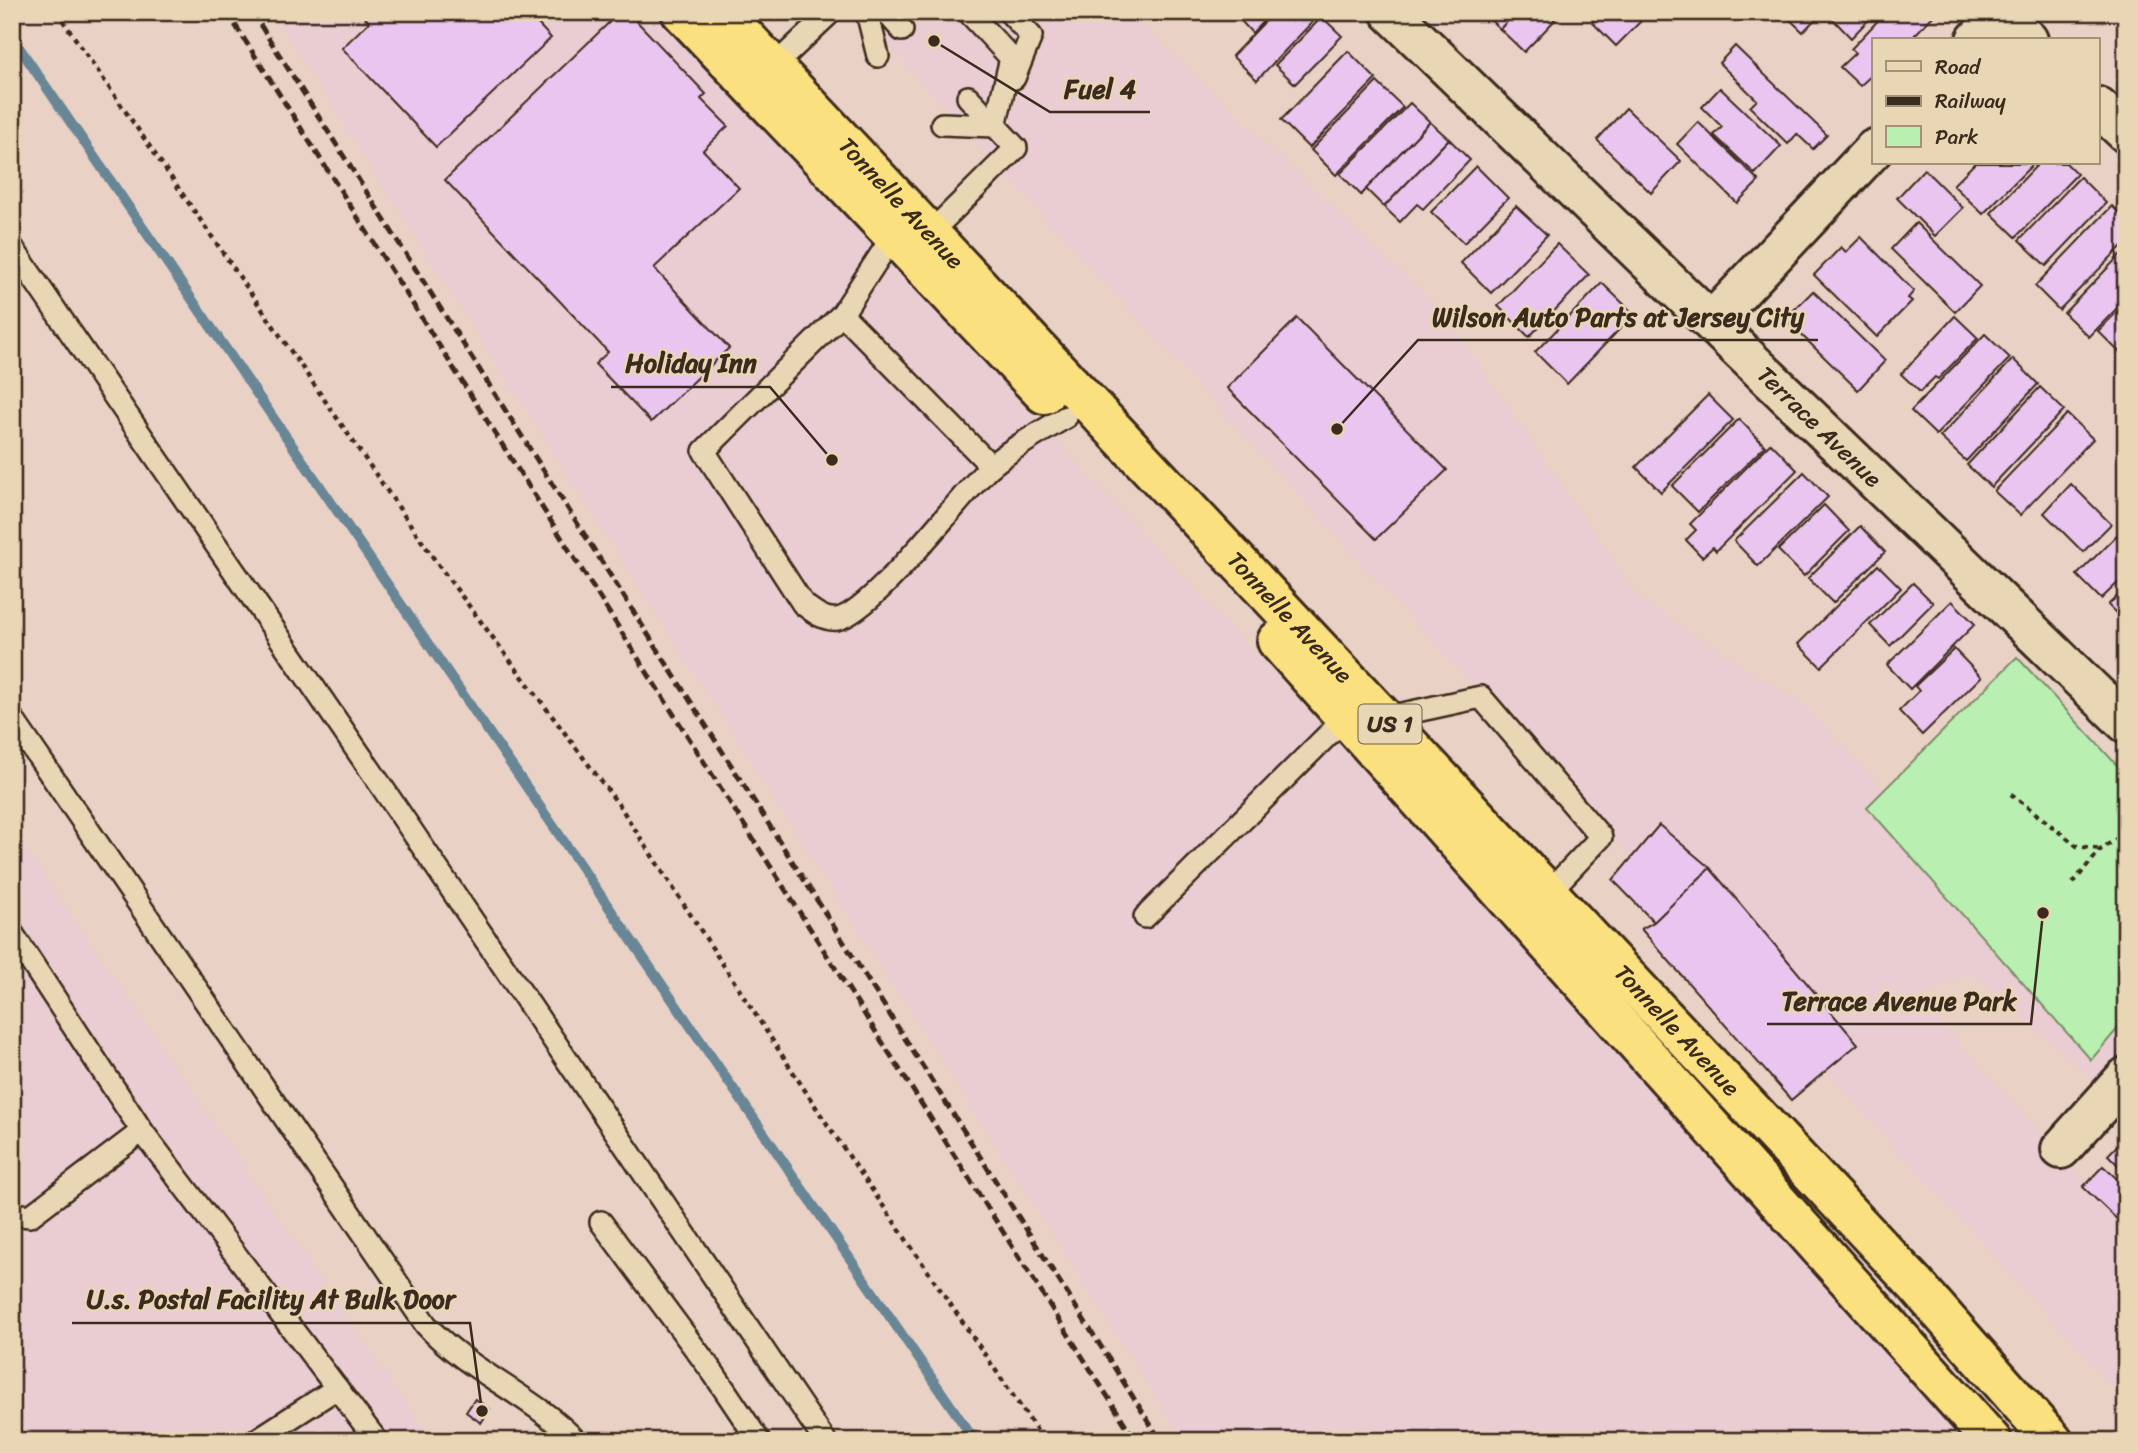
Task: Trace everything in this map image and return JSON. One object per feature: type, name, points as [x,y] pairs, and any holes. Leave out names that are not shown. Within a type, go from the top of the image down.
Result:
[{"type":"highway","name":"Tonnelle Avenue","points":[[681,12],[911,234],[1384,718],[1917,1286],[2053,1441]]},
{"type":"highway","name":"Tonnelle Avenue","points":[[725,13],[773,66],[1066,417],[1249,610],[1992,1441]]},
{"type":"street","name":"Terrace Avenue","points":[[1390,12],[2126,723]]},
{"type":"street","points":[[2100,109],[2126,133]]},
{"type":"street","points":[[1712,321],[1872,151]]},
{"type":"street","points":[[2061,1149],[2126,1077]]},
{"type":"lane","points":[[773,66],[831,12]]},
{"type":"lane","points":[[867,12],[878,56]]},
{"type":"lane","points":[[886,12],[902,30]]},
{"type":"lane","points":[[995,126],[1031,36],[1010,12]]},
{"type":"lane","points":[[971,15],[1012,58],[995,126]]},
{"type":"lane","points":[[968,97],[1016,148],[911,234],[842,314],[704,451],[803,604],[820,616],[835,620],[850,614],[885,584],[991,466],[1066,417]]},
{"type":"lane","points":[[942,124],[995,126]]},
{"type":"lane","points":[[12,247],[358,751],[825,1441]]},
{"type":"lane","points":[[842,314],[991,466]]},
{"type":"lane","points":[[1384,718],[1481,697],[1601,837],[1548,893]]},
{"type":"lane","points":[[12,718],[426,1325],[444,1343],[550,1418],[576,1441]]},
{"type":"lane","points":[[1144,917],[1345,718]]},
{"type":"lane","points":[[12,933],[142,1131],[377,1441]]},
{"type":"lane","points":[[12,1214],[30,1216],[142,1131]]},
{"type":"lane","points":[[601,1222],[715,1374],[759,1441]]},
{"type":"lane","points":[[255,1441],[337,1388]]},
{"type":"path","points":[[57,12],[439,566],[619,805],[823,1118],[1044,1441]]},
{"type":"path","points":[[2011,794],[2077,846],[2101,849]]},
{"type":"path","points":[[2073,883],[2101,849],[2126,832]]},
{"type":"shaded area","points":[[272,12],[657,12],[1357,764],[1965,1441],[1185,1441]]},
{"type":"shaded area","points":[[858,12],[1128,12],[1442,311],[1639,599],[1803,705],[2126,1038],[2126,1081],[2115,1099],[1971,972],[1918,998],[2126,1228],[2126,1400]]},
{"type":"shaded area","points":[[12,829],[431,1441],[12,1441]]},
{"type":"green space","points":[[2017,657],[2126,775],[2126,1019],[2091,1060],[1867,807]]},
{"type":"building","points":[[360,12],[527,12],[551,38],[436,147],[342,48],[369,22]]},
{"type":"building","points":[[620,12],[628,12],[706,94],[701,99],[728,126],[703,150],[739,188],[654,268],[729,348],[651,422],[595,364],[608,352],[445,180]]},
{"type":"building","points":[[1233,12],[1272,12],[1252,33]]},
{"type":"building","points":[[1274,12],[1320,14],[1257,80],[1232,56]]},
{"type":"building","points":[[1482,12],[1516,12],[1500,29]]},
{"type":"building","points":[[1516,12],[1547,12],[1555,20],[1524,52],[1500,29]]},
{"type":"building","points":[[1602,12],[1650,12],[1616,46],[1592,22]]},
{"type":"building","points":[[1782,12],[1822,12],[1803,32]]},
{"type":"building","points":[[1826,12],[1876,12],[1851,38]]},
{"type":"building","points":[[1886,12],[1935,14],[1912,38],[1872,38],[1872,75],[1860,86],[1840,67],[1855,53],[1851,49]]},
{"type":"building","points":[[1322,17],[1342,36],[1295,84],[1275,65]]},
{"type":"building","points":[[1735,46],[1827,135],[1813,149],[1797,134],[1788,144],[1750,107],[1757,100],[1719,63]]},
{"type":"building","points":[[1348,51],[1376,79],[1309,148],[1281,120]]},
{"type":"building","points":[[1377,82],[1403,107],[1336,175],[1311,150]]},
{"type":"building","points":[[1720,88],[1781,146],[1755,174],[1714,135],[1722,127],[1702,107]]},
{"type":"building","points":[[1410,103],[1430,122],[1361,195],[1340,174]]},
{"type":"building","points":[[1626,108],[1681,161],[1651,193],[1597,140]]},
{"type":"building","points":[[1430,122],[1449,139],[1384,207],[1366,189]]},
{"type":"building","points":[[1698,122],[1759,181],[1737,203],[1677,144]]},
{"type":"building","points":[[1449,139],[1470,160],[1423,209],[1417,204],[1400,222],[1384,207]]},
{"type":"building","points":[[1974,164],[2033,164],[1983,214],[1953,185]]},
{"type":"building","points":[[2038,164],[2067,164],[2077,174],[2016,237],[1991,213]]},
{"type":"building","points":[[1476,166],[1508,198],[1464,243],[1431,212]]},
{"type":"building","points":[[1924,169],[1963,208],[1935,236],[1897,198]]},
{"type":"building","points":[[2080,177],[2106,203],[2046,266],[2019,240]]},
{"type":"building","points":[[1516,206],[1547,235],[1491,293],[1461,263]]},
{"type":"building","points":[[2112,206],[2126,220],[2126,242],[2059,310],[2035,286]]},
{"type":"building","points":[[1916,223],[1980,286],[1955,312],[1891,249]]},
{"type":"building","points":[[1861,237],[1914,291],[1908,298],[1912,301],[1877,337],[1814,275],[1841,247],[1846,252]]},
{"type":"building","points":[[1557,244],[1589,275],[1529,337],[1498,306]]},
{"type":"building","points":[[2126,249],[2126,299],[2089,337],[2064,313]]},
{"type":"building","points":[[1602,283],[1634,314],[1567,384],[1535,352]]},
{"type":"building","points":[[1813,291],[1885,361],[1858,390],[1785,319]]},
{"type":"building","points":[[2126,303],[2126,352],[2122,355],[2098,331]]},
{"type":"building","points":[[1955,316],[1978,338],[1938,379],[1935,377],[1920,392],[1901,374]]},
{"type":"building","points":[[1297,318],[1447,470],[1376,539],[1227,388]]},
{"type":"building","points":[[1985,334],[2010,358],[1936,435],[1911,411]]},
{"type":"building","points":[[2013,359],[2038,384],[1966,461],[1940,437]]},
{"type":"building","points":[[2040,387],[2064,410],[1991,487],[1967,465]]},
{"type":"building","points":[[1708,395],[1733,420],[1661,492],[1636,467]]},
{"type":"building","points":[[2067,414],[2093,439],[2020,515],[1994,491]]},
{"type":"building","points":[[1739,419],[1765,446],[1698,512],[1672,486]]},
{"type":"building","points":[[1771,443],[1797,470],[1716,551],[1713,547],[1702,557],[1686,540],[1696,530],[1690,524]]},
{"type":"building","points":[[1804,472],[1828,497],[1758,566],[1734,541]]},
{"type":"building","points":[[2071,484],[2111,524],[2083,552],[2044,513]]},
{"type":"building","points":[[1824,505],[1849,531],[1804,576],[1778,550]]},
{"type":"building","points":[[1860,526],[1885,552],[1833,603],[1808,578]]},
{"type":"building","points":[[2126,526],[2126,575],[2101,599],[2077,575]]},
{"type":"building","points":[[1878,565],[1901,588],[1821,667],[1798,644]]},
{"type":"building","points":[[1913,583],[1933,603],[1890,646],[1870,625]]},
{"type":"building","points":[[2126,588],[2126,623],[2108,605]]},
{"type":"building","points":[[1952,601],[1975,624],[1910,689],[1887,665]]},
{"type":"building","points":[[1954,649],[1981,677],[1922,735],[1899,711],[1919,691],[1915,686]]},
{"type":"building","points":[[1659,825],[1710,868],[1654,922],[1613,880]]},
{"type":"building","points":[[1710,868],[1858,1044],[1791,1100],[1641,929],[1654,922]]},
{"type":"building","points":[[2126,1136],[2126,1173],[2108,1155]]},
{"type":"building","points":[[2103,1166],[2126,1187],[2126,1228],[2083,1187]]},
{"type":"building","points":[[475,1399],[490,1409],[481,1423],[466,1412]]},
{"type":"waterway","points":[[12,37],[975,1441]]},
{"type":"railway","points":[[227,12],[1136,1441]]},
{"type":"railway","points":[[252,12],[1161,1441]]},
{"type":"place","name":"Fuel 4","points":[[934,41]]},
{"type":"place","name":"Wilson Auto Parts at Jersey City","points":[[1337,429]]},
{"type":"place","name":"Holiday Inn","points":[[832,460]]},
{"type":"place","name":"Terrace Avenue Park","points":[[2043,913]]},
{"type":"place","name":"U.s. Postal Facility At Bulk Door","points":[[482,1411]]}]
